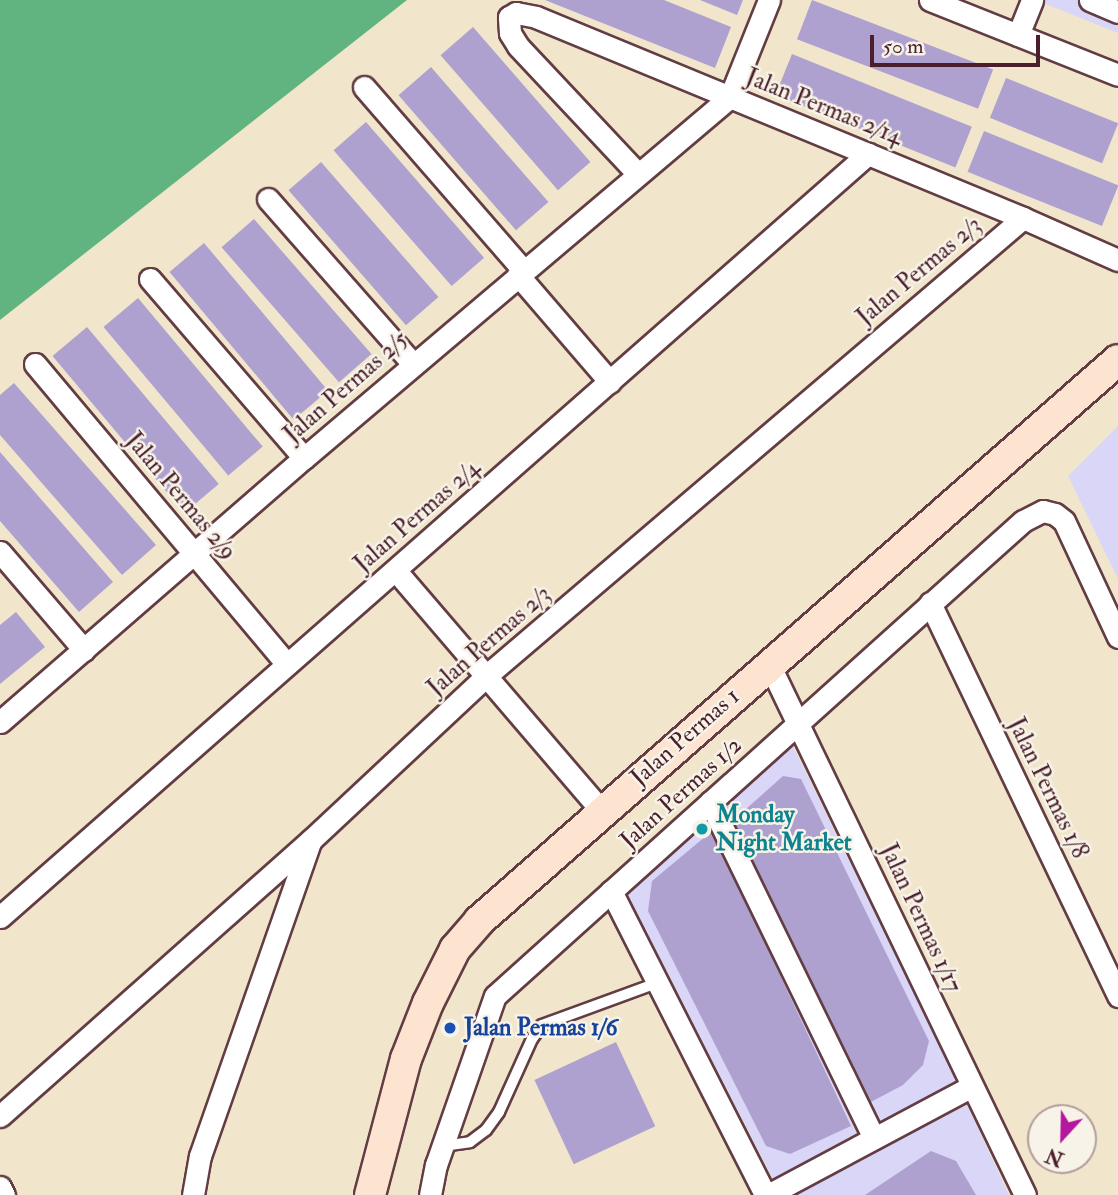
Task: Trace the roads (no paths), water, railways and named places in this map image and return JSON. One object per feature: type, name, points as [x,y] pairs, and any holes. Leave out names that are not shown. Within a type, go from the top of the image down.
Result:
[{"type":"street","points":[[730,97],[769,0]]},
{"type":"street","points":[[930,0],[1118,75]]},
{"type":"street","points":[[1018,35],[1032,0]]},
{"type":"street","points":[[1090,0],[1118,12]]},
{"type":"street","name":"Jalan Permas 2/14","points":[[638,174],[518,47],[509,33],[509,17],[516,13],[536,17],[1023,218],[1118,260]]},
{"type":"street","points":[[364,87],[610,382]]},
{"type":"street","name":"Jalan Permas 2/5","points":[[0,722],[413,364],[730,97]]},
{"type":"street","name":"Jalan Permas 2/4","points":[[0,917],[868,154]]},
{"type":"street","points":[[268,199],[413,364]]},
{"type":"street","name":"Jalan Permas 2/3","points":[[0,1116],[311,840],[486,676],[1023,218]]},
{"type":"street","points":[[150,279],[304,458]]},
{"type":"street","name":"Jalan Permas 1","points":[[370,1195],[406,1059],[428,1003],[455,949],[506,895],[601,810],[1118,360]]},
{"type":"street","name":"Jalan Permas 2/9","points":[[34,364],[286,663]]},
{"type":"street","name":"Jalan Permas 1/2","points":[[430,1195],[443,1146],[495,996],[1032,514],[1043,510],[1064,521],[1118,637]]},
{"type":"street","points":[[0,552],[84,650]]},
{"type":"street","points":[[396,571],[601,810]]},
{"type":"street","name":"Jalan Permas 1/8","points":[[930,603],[1118,996]]},
{"type":"street","name":"Jalan Permas 1/17","points":[[769,664],[1025,1195]]},
{"type":"street","points":[[710,802],[874,1138]]},
{"type":"street","points":[[193,1195],[200,1156],[311,840]]},
{"type":"street","points":[[611,891],[767,1195],[972,1086]]},
{"type":"street","points":[[0,1187],[5,1195]]},
{"type":"lane","points":[[443,1146],[470,1142],[486,1130],[499,1112],[532,1038],[542,1025],[657,983]]},
{"type":"place","name":"Monday Night Market","points":[[702,829]]},
{"type":"place","name":"Jalan Permas 1/6","points":[[450,1028]]}]
